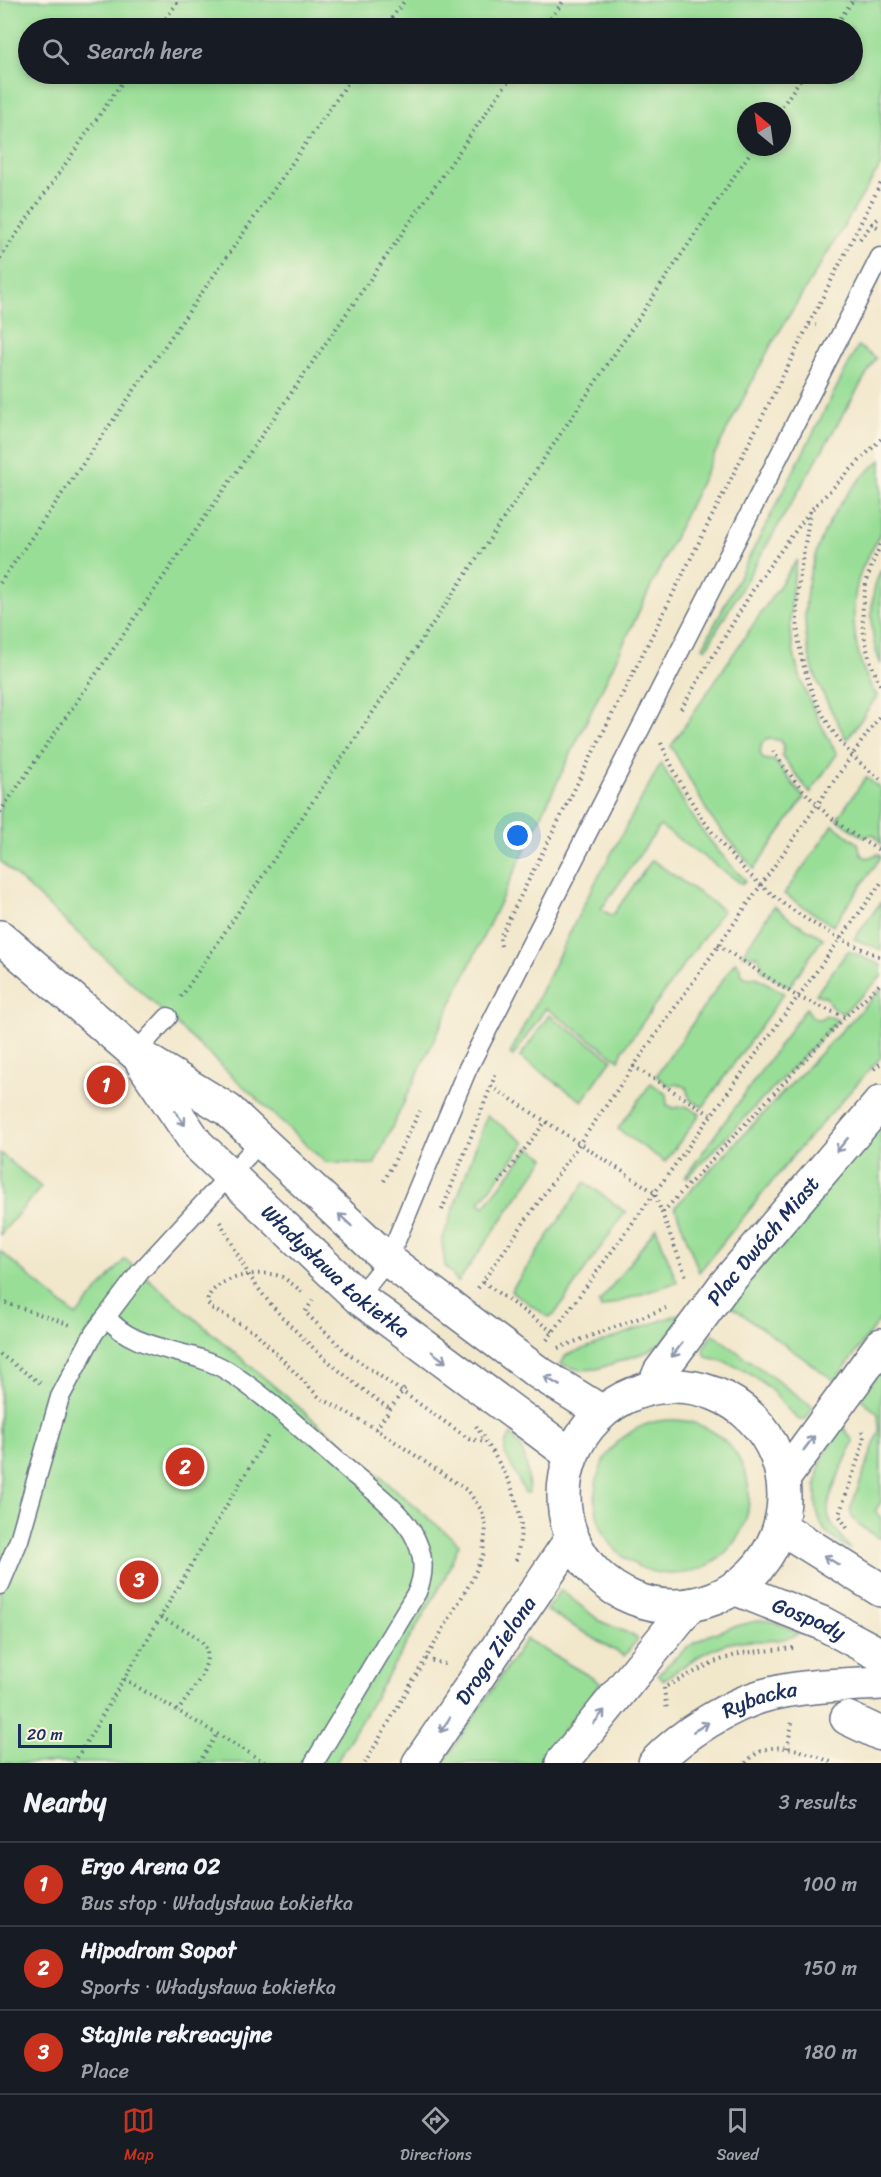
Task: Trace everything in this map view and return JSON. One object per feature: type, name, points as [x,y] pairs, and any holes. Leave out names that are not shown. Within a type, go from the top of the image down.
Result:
[{"type":"street","name":"Władysława Łokietka","points":[[0,938],[135,1053],[228,1110],[388,1260],[536,1371],[602,1412]]},
{"type":"street","name":"Władysława Łokietka","points":[[135,1053],[197,1144],[358,1297],[571,1455]]},
{"type":"street","name":"Plac Dwóch Miast","points":[[654,1387],[660,1372],[724,1286],[881,1102]]},
{"type":"street","points":[[783,1479],[881,1345]]},
{"type":"street","points":[[689,1386],[722,1396],[732,1403],[751,1417],[772,1445],[783,1479],[784,1503],[780,1527],[769,1551],[754,1572],[734,1588],[712,1599],[690,1605],[660,1605],[624,1593],[607,1583],[586,1563],[572,1538],[564,1511],[564,1482],[571,1455],[584,1431],[602,1412],[626,1396],[654,1387],[689,1386]]},
{"type":"street","points":[[780,1527],[881,1590]]},
{"type":"street","name":"Droga Zielona","points":[[419,1763],[572,1538]]},
{"type":"street","name":"Gospody","points":[[734,1588],[822,1623],[881,1655]]},
{"type":"street","points":[[562,1763],[690,1605]]},
{"type":"street","name":"Rybacka","points":[[655,1763],[668,1749],[698,1728],[768,1694],[881,1683]]},
{"type":"street","points":[[847,1718],[881,1734]]},
{"type":"lane","points":[[358,1297],[388,1260],[467,1070],[880,257]]},
{"type":"lane","points":[[135,1053],[168,1017]]},
{"type":"lane","points":[[0,1585],[19,1540],[60,1397],[94,1333],[140,1272],[261,1141]]},
{"type":"lane","points":[[107,1317],[116,1329],[130,1337],[192,1356],[225,1370],[282,1413],[397,1512],[413,1533],[424,1559],[424,1576],[417,1592],[314,1763]]},
{"type":"path","points":[[166,18],[179,0]]},
{"type":"path","points":[[392,18],[405,0]]},
{"type":"path","points":[[551,18],[564,0]]},
{"type":"path","points":[[841,18],[853,0]]},
{"type":"path","points":[[0,258],[121,84]]},
{"type":"path","points":[[0,584],[347,84]]},
{"type":"path","points":[[0,812],[506,84]]},
{"type":"path","points":[[785,102],[797,84]]},
{"type":"path","points":[[168,1017],[748,156]]},
{"type":"path","points":[[501,951],[500,937],[881,183]]},
{"type":"path","points":[[860,239],[881,216]]},
{"type":"path","points":[[872,224],[881,229]]},
{"type":"path","points":[[809,324],[815,327],[819,321]]},
{"type":"path","points":[[678,715],[759,580],[811,510],[881,439]]},
{"type":"path","points":[[811,510],[798,592],[799,642],[812,692],[837,736],[853,755],[881,779]]},
{"type":"path","points":[[881,545],[865,582],[861,607],[862,632],[867,652],[881,686]]},
{"type":"path","points":[[553,1332],[483,1282],[881,714]]},
{"type":"path","points":[[667,734],[661,743],[686,794],[711,833],[759,885],[839,940],[881,957]]},
{"type":"path","points":[[773,751],[791,778],[816,806],[881,851]]},
{"type":"path","points":[[542,1347],[881,883]]},
{"type":"path","points":[[718,945],[798,997],[845,1017]]},
{"type":"path","points":[[663,1212],[845,1017],[881,983]]},
{"type":"path","points":[[633,1066],[711,1115]]},
{"type":"path","points":[[491,1086],[654,1192],[687,1278]]},
{"type":"path","points":[[384,1181],[421,1110]]},
{"type":"path","points":[[499,1183],[545,1122]]},
{"type":"path","points":[[322,1307],[282,1277],[269,1274],[227,1281],[214,1289],[208,1298],[212,1308],[255,1332],[319,1397],[376,1429],[468,1491],[482,1511],[486,1527],[483,1554],[473,1578],[365,1763]]},
{"type":"path","points":[[250,1276],[267,1299],[333,1367],[390,1409]]},
{"type":"path","points":[[313,1300],[305,1312],[346,1352],[469,1439],[485,1442]]},
{"type":"path","points":[[0,1301],[94,1333]]},
{"type":"path","points":[[550,1351],[675,1304]]},
{"type":"path","points":[[0,1354],[60,1397]]},
{"type":"path","points":[[376,1429],[407,1385]]},
{"type":"path","points":[[74,1763],[282,1413]]},
{"type":"path","points":[[470,1418],[506,1476],[521,1528],[516,1560],[512,1569]]},
{"type":"path","points":[[854,1422],[864,1436],[839,1515],[846,1527],[854,1533]]},
{"type":"path","points":[[161,1617],[202,1642],[207,1654],[204,1669],[178,1711]]},
{"type":"path","points":[[652,1686],[664,1688],[714,1662],[742,1653],[801,1645]]},
{"type":"path","points":[[124,1679],[266,1763]]},
{"type":"path","points":[[199,1763],[217,1734]]},
{"type":"path","points":[[746,1763],[752,1756],[772,1747],[800,1749],[833,1763]]},
{"type":"green space","points":[[0,0],[881,0],[881,165],[771,345],[711,461],[374,1165],[325,1162],[0,861]]},
{"type":"green space","points":[[858,346],[876,358],[706,649],[703,647]]},
{"type":"green space","points":[[881,460],[881,529],[861,571],[854,602],[858,652],[877,696],[847,740],[813,669],[807,640],[805,611],[808,582],[816,554],[841,503]]},
{"type":"green space","points":[[797,560],[790,616],[796,661],[811,705],[837,754],[810,793],[782,756],[784,746],[779,740],[768,739],[762,743],[760,752],[763,759],[775,761],[804,798],[754,869],[711,818],[671,746]]},
{"type":"green space","points":[[881,569],[881,665],[872,630],[872,604]]},
{"type":"green space","points":[[661,763],[698,824],[719,852],[745,880],[742,884],[660,826],[601,909],[612,916],[652,860],[723,910],[623,1050],[619,1060],[546,1008],[513,1056],[510,1054],[588,896]]},
{"type":"green space","points":[[866,777],[881,789],[881,844],[874,834],[863,837],[837,819]]},
{"type":"green space","points":[[833,825],[858,843],[861,855],[867,858],[879,854],[881,857],[833,926],[784,894]]},
{"type":"green space","points":[[881,902],[881,950],[854,939]]},
{"type":"green space","points":[[774,906],[793,921],[823,938],[789,987],[762,971],[760,959],[757,956],[742,955]]},
{"type":"green space","points":[[848,951],[881,965],[881,977],[843,1013],[832,1008],[826,997],[816,994]]},
{"type":"green space","points":[[735,962],[739,965],[742,975],[747,978],[756,977],[784,993],[703,1107],[690,1100],[686,1087],[677,1084],[670,1086],[656,1076]]},
{"type":"green space","points":[[881,989],[881,1057],[797,1151],[699,1272],[675,1207]]},
{"type":"green space","points":[[806,1008],[813,1018],[820,1019],[826,1015],[838,1020],[688,1177],[685,1177]]},
{"type":"green space","points":[[549,1015],[612,1059],[582,1101],[520,1057]]},
{"type":"green space","points":[[651,1083],[666,1094],[667,1105],[674,1108],[686,1106],[700,1114],[665,1162],[618,1129]]},
{"type":"green space","points":[[487,1115],[525,1143],[479,1203],[484,1207],[530,1147],[545,1158],[458,1282],[445,1266],[442,1241]]},
{"type":"green space","points":[[881,1121],[881,1318],[835,1381],[731,1306],[740,1291]]},
{"type":"green space","points":[[0,1153],[41,1187],[0,1235]]},
{"type":"green space","points":[[585,1182],[625,1212],[554,1315],[548,1317],[511,1291]]},
{"type":"green space","points":[[656,1228],[677,1282],[601,1308],[599,1303]]},
{"type":"green space","points":[[0,1251],[76,1316],[125,1259],[459,1544],[443,1582],[336,1763],[0,1763]]},
{"type":"green space","points":[[679,1314],[684,1315],[663,1342],[649,1351],[597,1369],[580,1370],[561,1364],[566,1355]]},
{"type":"green space","points":[[713,1334],[813,1407],[806,1419],[799,1420],[773,1392],[751,1375],[733,1365],[706,1357],[703,1348]]},
{"type":"green space","points":[[881,1369],[881,1502],[875,1511],[881,1518],[881,1539],[858,1524],[850,1510],[879,1431],[878,1414],[860,1398]]},
{"type":"green space","points":[[672,1420],[701,1426],[715,1433],[726,1443],[736,1454],[743,1468],[749,1497],[743,1526],[736,1540],[726,1551],[715,1561],[701,1568],[672,1574],[643,1568],[629,1561],[618,1551],[608,1540],[601,1526],[595,1497],[601,1468],[608,1454],[618,1443],[629,1433],[643,1426]]},
{"type":"green space","points":[[843,1427],[853,1441],[832,1491],[828,1510],[831,1522],[850,1549],[835,1540],[822,1526],[816,1497],[817,1477],[822,1459]]},
{"type":"green space","points":[[511,1434],[523,1455],[529,1493],[525,1493],[505,1453],[505,1445]]},
{"type":"green space","points":[[562,1591],[600,1621],[637,1637],[624,1656],[546,1610]]},
{"type":"green space","points":[[761,1620],[775,1622],[799,1633],[783,1639],[725,1644],[700,1655],[663,1680],[658,1675],[682,1652],[704,1638],[729,1628]]},
{"type":"green space","points":[[526,1639],[601,1683],[538,1763],[443,1763]]},
{"type":"place","name":"Ergo Arena 02","points":[[106,1085]]},
{"type":"place","name":"Hipodrom Sopot","points":[[185,1467]]},
{"type":"place","name":"Stajnie rekreacyjne","points":[[139,1580]]}]
